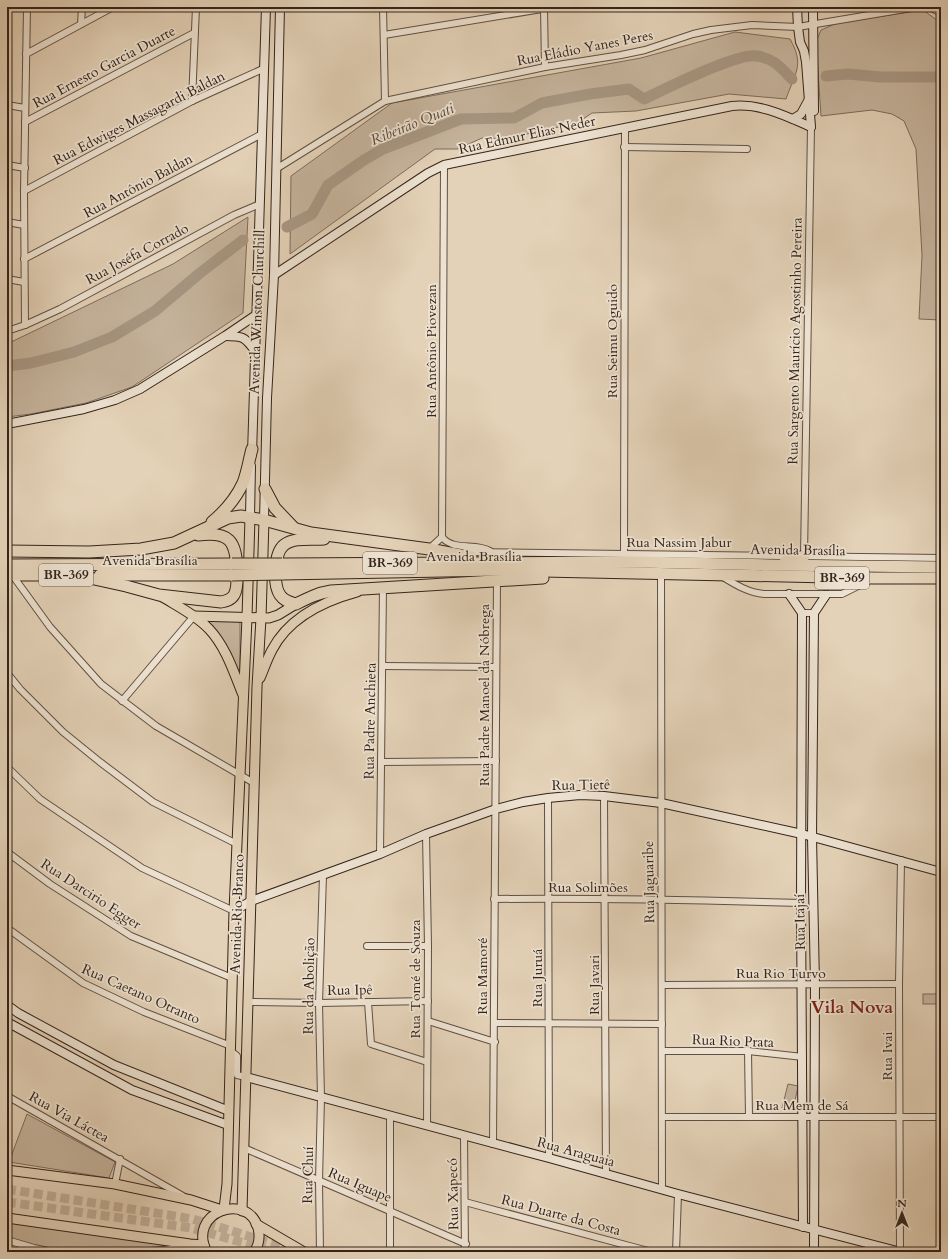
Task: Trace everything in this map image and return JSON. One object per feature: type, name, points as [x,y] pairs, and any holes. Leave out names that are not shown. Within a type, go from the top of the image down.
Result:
[{"type":"highway","points":[[202,531],[219,516],[232,500],[243,482],[252,449]]},
{"type":"highway","points":[[265,489],[275,508],[294,529]]},
{"type":"highway","points":[[7,551],[89,552],[141,549],[174,543],[190,537],[228,518],[241,516],[264,520],[294,529],[429,549],[499,562]]},
{"type":"highway","points":[[76,575],[159,595],[221,602],[231,599],[237,584],[236,555],[233,544],[215,534],[190,537]]},
{"type":"highway","points":[[356,539],[296,540],[280,548],[277,557],[276,579],[277,589],[280,595],[284,600],[296,604],[321,592],[609,573]]},
{"type":"highway","points":[[771,565],[792,561],[804,556]]},
{"type":"highway","points":[[7,560],[29,565]]},
{"type":"highway","name":"Avenida Brasília","points":[[10,576],[499,562],[638,562],[941,567]]},
{"type":"highway","name":"Avenida Brasília","points":[[7,565],[232,570]]},
{"type":"highway","name":"Avenida Brasília","points":[[282,569],[498,570],[938,579]]},
{"type":"main road","name":"Avenida Winston Churchill","points":[[247,618],[250,517]]},
{"type":"main road","name":"Avenida Winston Churchill","points":[[261,618],[264,520]]},
{"type":"main road","points":[[257,687],[273,648],[286,630],[298,619],[318,606],[349,595],[381,588]]},
{"type":"main road","points":[[159,595],[194,616],[209,629],[217,639],[232,666],[244,698]]},
{"type":"main road","points":[[194,616],[261,618],[278,615],[296,604]]},
{"type":"main road","name":"Avenida Rio Branco","points":[[223,1210],[227,1184],[234,912],[247,618]]},
{"type":"main road","name":"Avenida Rio Branco","points":[[242,1211],[257,687],[261,618]]},
{"type":"main road","points":[[8,1170],[115,1184],[191,1200],[223,1210],[233,1209],[242,1211],[250,1216],[256,1224],[258,1241],[254,1252]]},
{"type":"main road","points":[[206,1249],[202,1236],[204,1227],[209,1219],[223,1210]]},
{"type":"main road","points":[[7,1218],[190,1244],[206,1249]]},
{"type":"main road","points":[[256,1224],[304,1252]]},
{"type":"street","points":[[25,325],[24,191],[27,7]]},
{"type":"street","points":[[81,24],[82,7]]},
{"type":"street","points":[[26,54],[113,7]]},
{"type":"street","points":[[192,101],[196,7]]},
{"type":"street","name":"Avenida Winston Churchill","points":[[250,517],[266,7]]},
{"type":"street","name":"Avenida Winston Churchill","points":[[264,520],[267,398],[274,275],[280,7]]},
{"type":"street","points":[[383,7],[385,101]]},
{"type":"street","points":[[384,35],[554,7]]},
{"type":"street","points":[[797,7],[800,42],[804,51],[806,62],[811,127]]},
{"type":"street","points":[[811,127],[815,122],[813,7]]},
{"type":"street","name":"Rua Eládio Yanes Peres","points":[[276,170],[385,101],[545,67],[621,56],[711,30],[752,25],[798,27],[917,7]]},
{"type":"street","points":[[929,7],[941,14]]},
{"type":"street","points":[[544,8],[545,67]]},
{"type":"street","name":"Rua Ernesto Garcia Duarte","points":[[25,122],[194,33]]},
{"type":"street","points":[[265,68],[271,71],[278,79]]},
{"type":"street","name":"Rua Edwiges Massagardi Baldan","points":[[24,191],[192,101],[265,68]]},
{"type":"street","points":[[793,119],[801,114],[809,100]]},
{"type":"street","name":"Rua Edmur Elias Neder","points":[[274,275],[428,172],[444,165],[742,104],[756,106],[811,127]]},
{"type":"street","points":[[7,105],[25,108]]},
{"type":"street","name":"Rua Sargento Maurício Agostinho Pereira","points":[[804,556],[811,127]]},
{"type":"street","name":"Rua Seimu Oguido","points":[[624,554],[625,128]]},
{"type":"street","name":"Rua Antônio Baldan","points":[[24,259],[262,134]]},
{"type":"street","points":[[624,147],[747,149]]},
{"type":"street","points":[[7,165],[25,168]]},
{"type":"street","name":"Rua Antônio Piovezan","points":[[442,537],[444,165]]},
{"type":"street","name":"Rua Joséfa Corrado","points":[[7,331],[25,325],[60,309],[234,215],[260,204]]},
{"type":"street","points":[[7,222],[24,225]]},
{"type":"street","points":[[7,279],[24,282]]},
{"type":"street","points":[[7,424],[84,409],[115,400],[140,389],[256,315]]},
{"type":"street","points":[[225,336],[237,336],[247,340],[255,351]]},
{"type":"street","points":[[429,549],[442,537],[445,542],[450,545],[481,547],[492,552]]},
{"type":"street","name":"Rua Nassim Jabur","points":[[442,552],[941,558]]},
{"type":"street","name":"Rua Jaguaribe","points":[[661,574],[662,1189]]},
{"type":"street","points":[[720,575],[741,588],[754,593],[826,595],[842,594],[874,578]]},
{"type":"street","points":[[10,576],[50,627],[101,684],[156,726],[254,783]]},
{"type":"street","name":"Rua Padre Manoel da Nóbrega","points":[[496,809],[497,581]]},
{"type":"street","name":"Rua Padre Anchieta","points":[[380,854],[383,666],[381,588]]},
{"type":"street","points":[[789,594],[802,613],[814,613],[826,595]]},
{"type":"street","name":"Rua Itajaí","points":[[802,613],[801,902],[803,1227]]},
{"type":"street","name":"Rua Itajaí","points":[[814,613],[812,837],[814,984],[814,1252]]},
{"type":"street","points":[[122,701],[194,616]]},
{"type":"street","points":[[383,666],[496,667]]},
{"type":"street","points":[[7,673],[20,689],[63,732],[153,802],[238,844]]},
{"type":"street","points":[[382,762],[496,761]]},
{"type":"street","points":[[7,767],[40,799],[142,868],[234,912]]},
{"type":"street","name":"Rua Tietê","points":[[234,912],[251,901],[380,854],[426,834],[496,809],[523,802],[580,795],[604,796],[661,803],[802,834],[941,872]]},
{"type":"street","name":"Rua Javari","points":[[604,796],[606,1173]]},
{"type":"street","name":"Rua Juruá","points":[[548,798],[549,1158]]},
{"type":"street","name":"Rua Mamoré","points":[[493,1144],[496,809]]},
{"type":"street","name":"Rua Tomé de Souza","points":[[426,834],[428,946],[427,1125]]},
{"type":"street","name":"Rua Darcirio Egger","points":[[7,852],[50,884],[130,936],[232,978]]},
{"type":"street","name":"Rua Ivai","points":[[900,860],[900,1252]]},
{"type":"street","name":"Rua da Abolição","points":[[321,1098],[320,1003],[323,875]]},
{"type":"street","name":"Rua Solimões","points":[[494,899],[662,899],[801,902]]},
{"type":"street","name":"Rua Caetano Otranto","points":[[7,928],[83,983],[144,1012],[231,1049]]},
{"type":"street","points":[[367,946],[428,946]]},
{"type":"street","name":"Rua Rio Turvo","points":[[662,985],[899,984]]},
{"type":"street","name":"Rua Ipê","points":[[248,1002],[320,1003],[428,1001]]},
{"type":"street","points":[[368,1002],[371,1044],[428,1062]]},
{"type":"street","points":[[7,1005],[18,1013],[114,1066],[229,1111]]},
{"type":"street","points":[[18,1013],[8,1023],[107,1077],[132,1090],[228,1125]]},
{"type":"street","points":[[428,1021],[495,1042]]},
{"type":"street","points":[[494,1023],[662,1024]]},
{"type":"street","points":[[231,1049],[237,1056],[237,1075],[246,1077]]},
{"type":"street","name":"Rua Rio Prata","points":[[662,1051],[748,1051],[803,1057]]},
{"type":"street","points":[[748,1051],[749,1117]]},
{"type":"street","points":[[107,1077],[114,1066]]},
{"type":"street","name":"Rua Araguaia","points":[[246,1077],[606,1173],[678,1194],[900,1252]]},
{"type":"street","name":"Rua Via Láctea","points":[[7,1096],[191,1200]]},
{"type":"street","name":"Rua Chuí","points":[[320,1252],[319,1181],[321,1098]]},
{"type":"street","points":[[390,1116],[390,1252]]},
{"type":"street","name":"Rua Mem de Sá","points":[[662,1117],[941,1117]]},
{"type":"street","name":"Rua Xapecó","points":[[464,1136],[465,1252]]},
{"type":"street","name":"Rua Iguape","points":[[244,1148],[466,1244]]},
{"type":"street","name":"Rua Via Láctea","points":[[115,1184],[120,1159]]},
{"type":"street","points":[[676,1252],[678,1194]]},
{"type":"street","name":"Rua Duarte da Costa","points":[[465,1202],[652,1252]]},
{"type":"street","points":[[7,1240],[53,1252]]},
{"type":"street","points":[[148,1252],[178,1248],[190,1244]]},
{"type":"shaded area","points":[[923,10],[941,23],[941,320],[919,319],[922,255],[916,149],[904,121],[892,114],[872,110],[821,116],[816,42],[821,30],[837,23]]},
{"type":"shaded area","points":[[735,32],[790,39],[795,48],[798,63],[786,99],[729,94],[636,111],[592,113],[577,123],[504,139],[482,138],[458,149],[435,149],[290,254],[291,176],[392,103],[641,58]]},
{"type":"shaded area","points":[[248,217],[243,313],[132,387],[86,403],[31,414],[7,417],[7,344],[173,264]]},
{"type":"shaded area","points":[[204,617],[240,622],[240,675],[221,637]]},
{"type":"shaded area","points":[[923,994],[941,994],[941,1004],[923,1004]]},
{"type":"shaded area","points":[[788,1084],[798,1086],[793,1111],[782,1108]]},
{"type":"shaded area","points":[[27,1114],[115,1162],[109,1178],[9,1162]]},
{"type":"shaded area","points":[[7,1219],[169,1245],[115,1252],[53,1251],[7,1237]]},
{"type":"waterway","name":"Ribeirão Quati","points":[[287,227],[312,214],[328,185],[364,160],[383,149],[461,119],[514,118],[542,103],[590,94],[629,89],[644,99],[701,72],[748,56],[763,57],[773,61],[792,79]]},
{"type":"waterway","name":"Ribeirão Quati","points":[[826,76],[848,74],[880,77],[941,77]]},
{"type":"waterway","name":"Ribeirão Quati","points":[[7,366],[31,363],[74,352],[112,337],[155,311],[200,273],[243,240]]},
{"type":"tunnel","points":[[7,1189],[193,1219],[277,1245],[288,1252]]},
{"type":"tunnel","points":[[7,1202],[191,1228],[255,1246],[270,1252]]},
{"type":"district","name":"Vila Nova","points":[[852,1007]]}]
